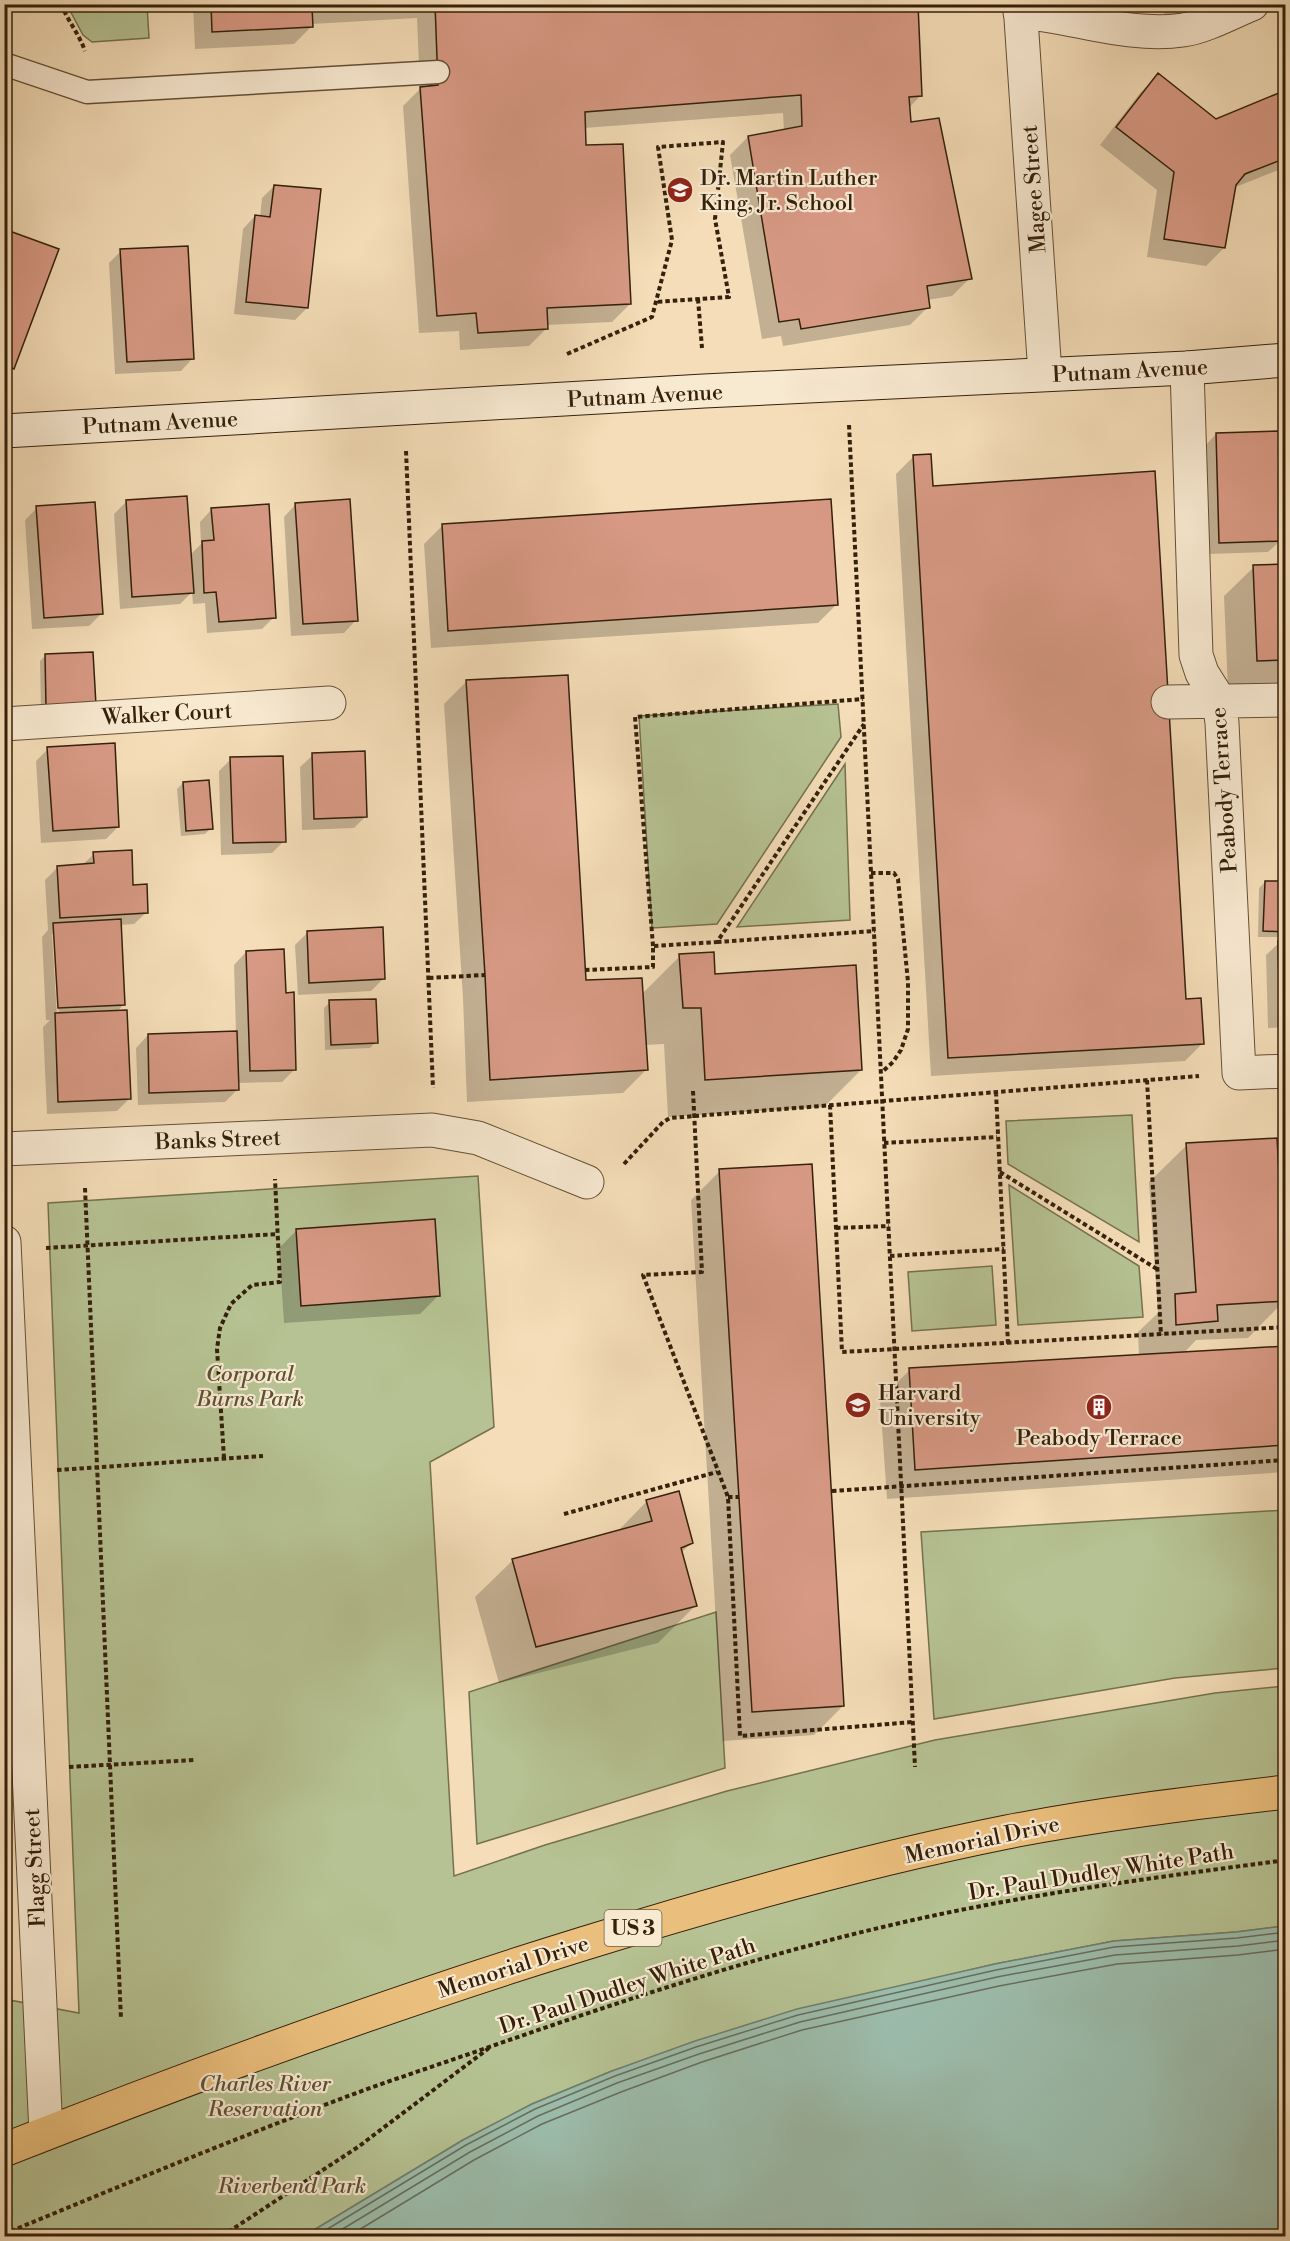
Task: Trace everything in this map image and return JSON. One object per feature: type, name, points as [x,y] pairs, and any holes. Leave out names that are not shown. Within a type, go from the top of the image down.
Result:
[{"type":"highway","name":"Memorial Drive","points":[[4,2150],[269,2048],[369,2013],[564,1950],[744,1896],[919,1851],[1009,1832],[1126,1812],[1286,1791]]},
{"type":"street","points":[[1020,8],[1158,33],[1187,29],[1252,4]]},
{"type":"street","name":"Magee Street","points":[[1020,8],[1045,374]]},
{"type":"street","name":"Putnam Avenue","points":[[4,431],[1187,368],[1286,360]]},
{"type":"street","name":"Peabody Terrace","points":[[1187,368],[1196,655],[1202,673],[1219,700],[1222,723],[1239,1073]]},
{"type":"street","points":[[1168,702],[1286,700]]},
{"type":"street","name":"Walker Court","points":[[4,723],[329,703]]},
{"type":"street","points":[[1239,1073],[1286,1071]]},
{"type":"street","name":"Banks Street","points":[[4,1149],[432,1130],[478,1138],[587,1182]]},
{"type":"street","name":"Flagg Street","points":[[4,1242],[46,2133]]},
{"type":"lane","points":[[4,64],[87,92],[438,72]]},
{"type":"path","points":[[61,4],[69,22],[81,39],[87,57]]},
{"type":"path","points":[[559,358],[652,317],[672,240],[658,147],[723,142],[715,219],[729,297],[656,302]]},
{"type":"path","points":[[698,299],[702,358]]},
{"type":"path","points":[[849,432],[915,1767]]},
{"type":"path","points":[[406,456],[433,1095]]},
{"type":"path","points":[[585,970],[653,967],[635,717],[863,699]]},
{"type":"path","points":[[717,942],[864,724]]},
{"type":"path","points":[[870,873],[894,873],[898,879],[908,982],[908,1029],[901,1050],[893,1062],[881,1072]]},
{"type":"path","points":[[653,946],[874,931]]},
{"type":"path","points":[[429,978],[486,975]]},
{"type":"path","points":[[587,1182],[608,1180],[663,1122],[670,1118],[1239,1073]]},
{"type":"path","points":[[1147,1080],[1161,1335]]},
{"type":"path","points":[[693,1091],[702,1272],[643,1275],[728,1497],[740,1736],[913,1722]]},
{"type":"path","points":[[996,1092],[1008,1344]]},
{"type":"path","points":[[830,1105],[842,1353],[1286,1327]]},
{"type":"path","points":[[885,1143],[998,1137]]},
{"type":"path","points":[[1000,1172],[1157,1269]]},
{"type":"path","points":[[224,1458],[217,1349],[220,1328],[231,1304],[252,1285],[280,1282],[275,1177]]},
{"type":"path","points":[[85,1187],[121,2019]]},
{"type":"path","points":[[836,1228],[889,1226]]},
{"type":"path","points":[[40,1248],[278,1234]]},
{"type":"path","points":[[890,1256],[1004,1249]]},
{"type":"path","points":[[49,1470],[263,1456]]},
{"type":"path","points":[[832,1491],[1286,1460]]},
{"type":"path","points":[[564,1514],[717,1472]]},
{"type":"path","points":[[728,1497],[739,1497]]},
{"type":"path","points":[[61,1767],[194,1760]]},
{"type":"path","name":"Dr. Paul Dudley White Path","points":[[4,2234],[171,2164],[320,2106],[690,1979],[887,1926],[985,1905],[1286,1860]]},
{"type":"path","points":[[222,2236],[358,2148],[492,2046]]},
{"type":"green space","points":[[67,5],[147,5],[149,38],[92,42],[83,35]]},
{"type":"green space","points":[[838,704],[841,737],[717,924],[652,928],[639,716]]},
{"type":"green space","points":[[845,764],[850,920],[737,927]]},
{"type":"green space","points":[[1132,1115],[1139,1242],[1008,1164],[1006,1121]]},
{"type":"green space","points":[[478,1176],[494,1427],[430,1462],[454,1876],[545,1845],[727,1791],[935,1740],[1215,1693],[1285,1686],[1285,1926],[1114,1941],[995,1964],[898,1987],[612,2071],[532,2104],[463,2140],[304,2236],[5,2236],[4,1999],[79,2013],[48,1203]]},
{"type":"green space","points":[[1009,1185],[1139,1266],[1143,1317],[1018,1325]]},
{"type":"green space","points":[[992,1266],[996,1325],[912,1331],[908,1272]]},
{"type":"green space","points":[[1285,1510],[1285,1668],[1175,1678],[934,1719],[921,1532]]},
{"type":"green space","points":[[716,1612],[725,1768],[477,1844],[469,1692]]},
{"type":"water","points":[[1285,1926],[1285,2236],[304,2236],[463,2140],[532,2104],[612,2071],[695,2041],[797,2009],[995,1964],[1114,1941]]},
{"type":"building","points":[[211,4],[363,4],[312,7],[313,27],[212,32]]},
{"type":"building","points":[[435,4],[918,4],[922,96],[909,97],[911,122],[939,118],[972,279],[927,286],[930,308],[801,329],[799,319],[779,322],[748,136],[802,126],[801,95],[585,112],[586,145],[623,144],[631,304],[547,308],[548,329],[478,333],[476,313],[437,316],[420,87],[438,85]]},
{"type":"building","points":[[1158,73],[1216,119],[1286,90],[1286,158],[1245,174],[1236,185],[1225,248],[1164,239],[1174,172],[1116,127]]},
{"type":"building","points":[[274,185],[321,189],[308,308],[246,302],[255,215],[270,217]]},
{"type":"building","points":[[4,229],[59,249],[14,369],[4,365]]},
{"type":"building","points":[[188,246],[194,359],[127,362],[120,249]]},
{"type":"building","points":[[1279,431],[1282,541],[1219,543],[1216,433]]},
{"type":"building","points":[[931,454],[933,486],[1155,471],[1186,999],[1201,998],[1204,1044],[948,1058],[913,455]]},
{"type":"building","points":[[187,496],[194,593],[132,597],[126,500]]},
{"type":"building","points":[[350,499],[358,621],[303,624],[295,503]]},
{"type":"building","points":[[831,499],[838,605],[448,631],[442,524]]},
{"type":"building","points":[[95,502],[103,614],[44,618],[36,506]]},
{"type":"building","points":[[269,504],[276,618],[219,622],[216,592],[204,593],[202,541],[214,540],[211,508]]},
{"type":"building","points":[[1286,564],[1286,660],[1257,661],[1253,565]]},
{"type":"building","points":[[93,652],[96,705],[46,707],[45,654]]},
{"type":"building","points":[[568,675],[586,980],[642,978],[648,1070],[490,1080],[466,680]]},
{"type":"building","points":[[115,743],[119,827],[53,831],[47,747]]},
{"type":"building","points":[[365,751],[367,817],[314,819],[312,753]]},
{"type":"building","points":[[283,756],[286,842],[233,843],[230,757]]},
{"type":"building","points":[[209,780],[213,829],[186,831],[183,782]]},
{"type":"building","points":[[132,850],[133,885],[147,884],[148,913],[60,918],[57,866],[94,863],[93,852]]},
{"type":"building","points":[[1265,881],[1286,881],[1286,932],[1263,931]]},
{"type":"building","points":[[121,919],[125,1005],[58,1008],[53,923]]},
{"type":"building","points":[[383,927],[385,979],[309,983],[307,931]]},
{"type":"building","points":[[1278,941],[1286,941],[1286,1016],[1280,1016]]},
{"type":"building","points":[[284,949],[286,993],[294,992],[296,1070],[250,1071],[246,951]]},
{"type":"building","points":[[714,952],[715,974],[856,965],[862,1070],[705,1080],[701,1008],[683,1008],[679,954]]},
{"type":"building","points":[[376,999],[378,1043],[331,1045],[329,1000]]},
{"type":"building","points":[[127,1010],[131,1099],[58,1102],[55,1013]]},
{"type":"building","points":[[237,1031],[239,1090],[149,1093],[148,1034]]},
{"type":"building","points":[[1277,1138],[1286,1301],[1217,1305],[1218,1321],[1176,1325],[1175,1294],[1196,1292],[1186,1143]]},
{"type":"building","points":[[812,1164],[844,1706],[752,1712],[719,1169]]},
{"type":"building","points":[[435,1219],[440,1296],[301,1306],[296,1229]]},
{"type":"building","name":"Peabody Terrace","points":[[1286,1346],[1286,1445],[915,1470],[909,1368]]},
{"type":"building","points":[[679,1491],[693,1543],[681,1548],[697,1606],[536,1647],[512,1559],[652,1521],[646,1500]]},
{"type":"place","name":"Dr. Martin Luther King, Jr. School","points":[[680,190]]},
{"type":"place","name":"Harvard University","points":[[858,1405]]},
{"type":"place","name":"Peabody Terrace","points":[[1099,1407]]},
{"type":"park label","name":"Corporal Burns Park","points":[[250,1386]]},
{"type":"park label","name":"Charles River Reservation","points":[[265,2096]]},
{"type":"park label","name":"Riverbend Park","points":[[292,2185]]}]
